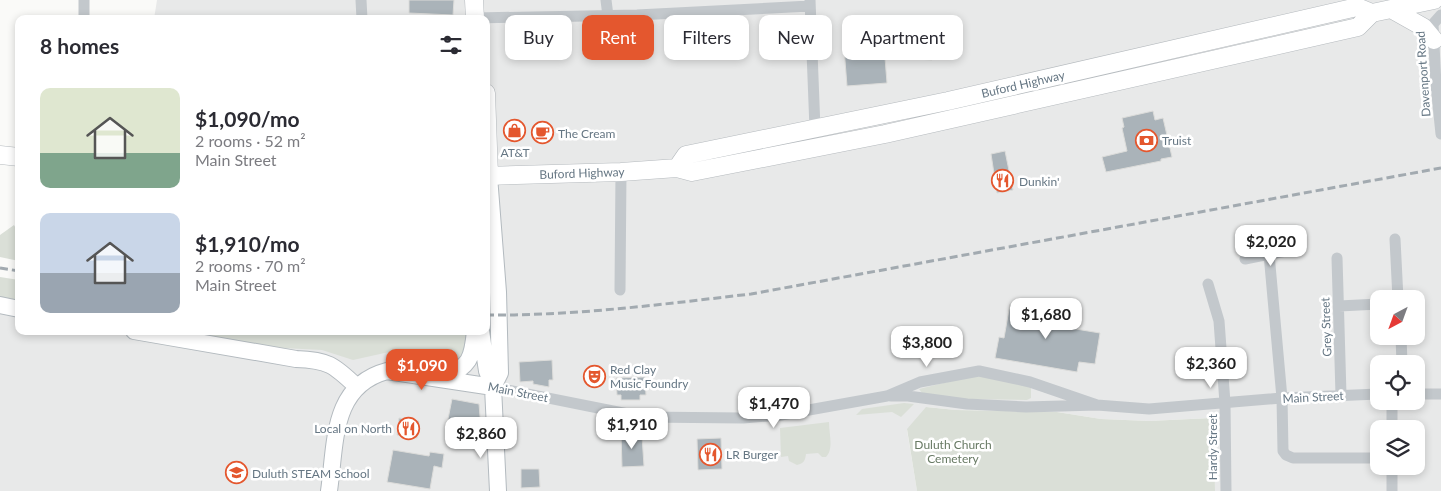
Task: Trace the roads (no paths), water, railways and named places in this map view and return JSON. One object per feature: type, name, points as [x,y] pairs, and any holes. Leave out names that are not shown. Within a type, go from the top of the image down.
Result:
[{"type":"main road","points":[[474,0],[474,15]]},
{"type":"main road","name":"Buford Highway","points":[[490,176],[620,172],[678,168],[692,172],[812,150],[1358,26],[1372,13],[1434,0]]},
{"type":"main road","name":"Buford Highway","points":[[678,168],[686,155],[892,113],[1357,7],[1372,13]]},
{"type":"main road","points":[[1391,9],[1423,27],[1434,40]]},
{"type":"main road","points":[[1166,70],[1170,60],[1199,43]]},
{"type":"main road","points":[[1008,106],[1019,95],[1062,85],[1067,73]]},
{"type":"main road","points":[[812,150],[812,144],[818,140],[874,125],[885,120],[892,113]]},
{"type":"main road","points":[[729,164],[745,152],[795,144],[815,128]]},
{"type":"main road","points":[[0,154],[15,156]]},
{"type":"main road","points":[[490,198],[498,285],[500,373],[493,387]]},
{"type":"main road","points":[[0,305],[15,308]]},
{"type":"main road","points":[[157,335],[296,359],[318,360],[334,366],[356,386],[347,398],[339,421],[329,491]]},
{"type":"main road","points":[[445,379],[469,362],[472,356],[475,335]]},
{"type":"main road","points":[[482,335],[487,371],[493,387],[498,491]]},
{"type":"main road","name":"Main Street","points":[[356,386],[375,374],[387,371],[493,387]]},
{"type":"street","points":[[84,0],[84,15]]},
{"type":"street","points":[[361,0],[362,15]]},
{"type":"street","points":[[606,0],[608,15]]},
{"type":"street","points":[[1440,0],[1441,7]]},
{"type":"street","points":[[624,15],[810,3],[815,128]]},
{"type":"street","name":"Davenport Road","points":[[1441,15],[1433,24],[1436,86],[1441,134]]},
{"type":"street","points":[[490,19],[582,17]]},
{"type":"street","points":[[620,172],[620,290]]},
{"type":"street","points":[[1395,239],[1398,290]]},
{"type":"street","points":[[1245,259],[1291,250]]},
{"type":"street","points":[[1269,254],[1282,398],[1283,450],[1286,455],[1293,458],[1370,458]]},
{"type":"street","name":"Grey Street","points":[[1337,258],[1341,395]]},
{"type":"street","name":"Hardy Street","points":[[1208,284],[1218,321],[1225,403],[1226,491]]},
{"type":"street","points":[[1339,306],[1370,304]]},
{"type":"street","name":"Main Street","points":[[493,387],[643,417],[688,419],[762,416],[855,402],[887,396],[920,382],[979,371],[1038,384],[1097,405]]},
{"type":"street","points":[[1038,384],[1039,407]]},
{"type":"street","name":"Main Street","points":[[887,396],[916,397],[967,404],[1039,407],[1097,405],[1149,408],[1282,398],[1370,394]]},
{"type":"street","points":[[1425,394],[1441,394]]},
{"type":"street","points":[[1392,475],[1392,491]]},
{"type":"railway","points":[[490,315],[553,314],[751,294],[1441,168]]},
{"type":"railway","points":[[0,268],[15,270]]},
{"type":"place","name":"AT&T","points":[[515,131]]},
{"type":"place","name":"The Cream","points":[[542,133]]},
{"type":"place","name":"Truist","points":[[1146,140]]},
{"type":"place","name":"Dunkin'","points":[[1003,181]]},
{"type":"place","name":"Red Clay Music Foundry","points":[[594,376]]},
{"type":"place","name":"Local on North","points":[[408,428]]},
{"type":"place","name":"LR Burger","points":[[710,454]]},
{"type":"place","name":"Duluth STEAM School","points":[[236,473]]},
{"type":"park label","name":"Duluth Church Cemetery","points":[[953,451]]}]
